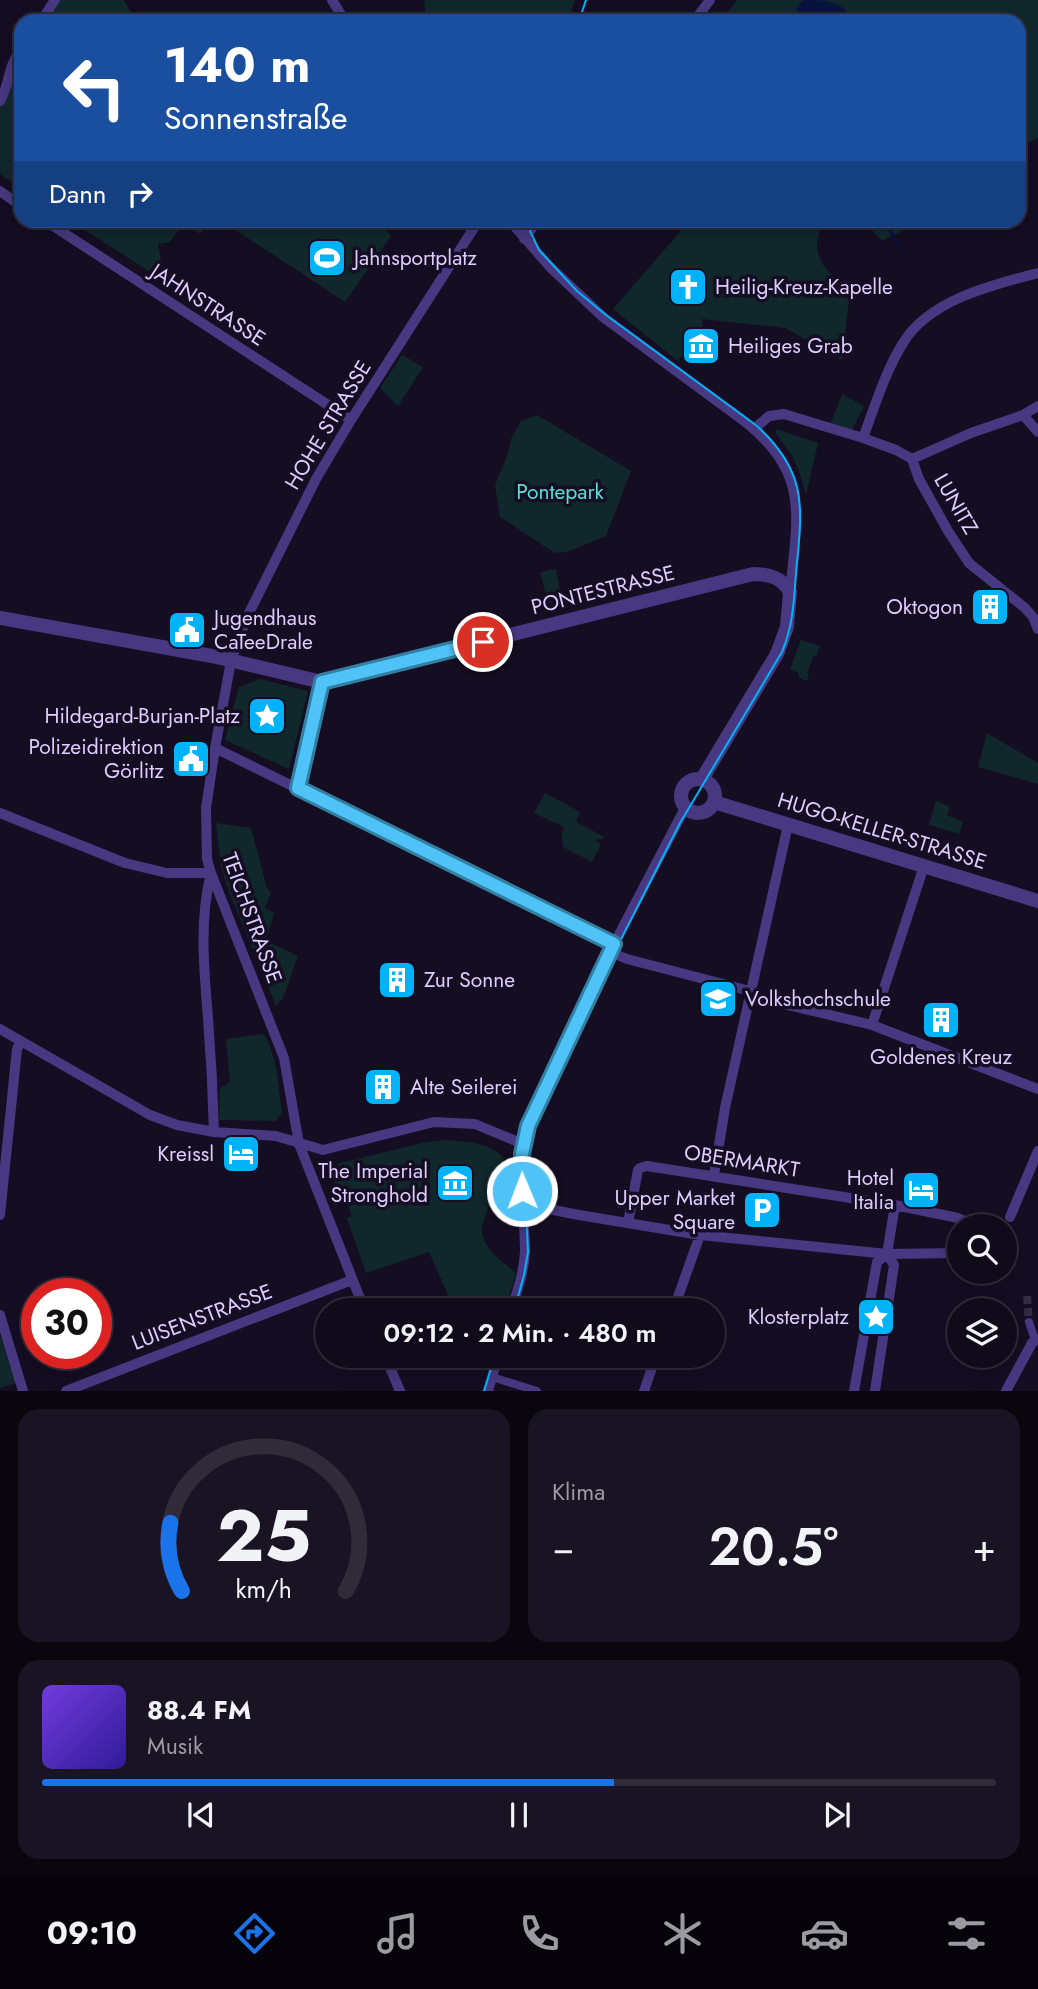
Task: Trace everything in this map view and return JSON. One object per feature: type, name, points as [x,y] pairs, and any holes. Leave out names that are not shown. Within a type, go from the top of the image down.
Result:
[{"type":"street","points":[[699,14],[710,0]]},
{"type":"street","points":[[0,101],[3,97],[3,85],[14,59]]},
{"type":"street","name":"JAHNSTRASSE","points":[[56,228],[351,420]]},
{"type":"street","name":"HOHE STRASSE","points":[[231,661],[253,604],[316,479],[474,228]]},
{"type":"street","points":[[515,228],[550,267],[603,317],[754,429],[768,442],[790,478],[797,510],[787,627],[777,654],[702,779]]},
{"type":"street","points":[[524,239],[532,228]]},
{"type":"street","points":[[863,438],[880,391],[902,344],[922,322],[938,310],[985,286],[1038,273]]},
{"type":"street","points":[[912,459],[971,433],[1023,415],[1038,406]]},
{"type":"street","name":"LUNITZ","points":[[754,429],[764,419],[775,414],[783,415],[863,438],[912,459],[919,479],[969,563],[1025,608],[1038,629]]},
{"type":"street","points":[[1023,415],[1038,432]]},
{"type":"street","name":"PONTESTRASSE","points":[[0,618],[157,645],[322,682],[753,574],[765,574],[780,580],[790,592]]},
{"type":"street","name":"TEICHSTRASSE","points":[[231,661],[206,808],[207,859],[284,1058],[299,1144],[360,1298]]},
{"type":"street","points":[[298,788],[322,682]]},
{"type":"street","points":[[215,748],[612,948],[627,959],[750,991],[763,999],[872,1025],[1038,1089]]},
{"type":"street","points":[[702,779],[709,782],[714,789],[714,802],[703,812],[692,812],[685,808],[681,799],[682,788],[689,780],[702,779]]},
{"type":"street","name":"HUGO-KELLER-STRASSE","points":[[714,802],[1038,901]]},
{"type":"street","points":[[515,1298],[525,1252],[521,1164],[528,1126],[612,948],[685,808]]},
{"type":"street","points":[[0,813],[125,863],[167,873],[211,873],[206,890],[202,950],[214,1132]]},
{"type":"street","points":[[714,1175],[725,1108],[788,825]]},
{"type":"street","points":[[872,1025],[924,866]]},
{"type":"street","points":[[0,1030],[150,1115],[177,1125],[214,1132],[276,1136],[323,1150],[434,1122],[475,1124],[523,1144]]},
{"type":"street","points":[[0,1215],[17,1049],[21,1041]]},
{"type":"street","points":[[1011,1214],[1038,1151]]},
{"type":"street","name":"OBERMARKT","points":[[628,1223],[637,1173],[639,1168],[647,1166],[947,1216]]},
{"type":"street","points":[[523,1203],[700,1234],[887,1254],[947,1253]]},
{"type":"street","points":[[875,1391],[894,1265],[887,1254],[895,1205]]},
{"type":"street","points":[[678,1298],[700,1234]]},
{"type":"street","points":[[854,1391],[877,1262],[887,1254]]},
{"type":"street","name":"LUISENSTRASSE","points":[[66,1391],[352,1280]]},
{"type":"street","points":[[0,1317],[23,1391]]},
{"type":"street","points":[[1006,1391],[1037,1339],[1029,1322]]},
{"type":"street","points":[[390,1368],[400,1391]]},
{"type":"street","points":[[488,1391],[495,1368]]},
{"type":"street","points":[[644,1391],[652,1368]]},
{"type":"street","points":[[492,1377],[537,1391]]},
{"type":"green space","points":[[59,0],[124,0],[132,14],[49,14]]},
{"type":"green space","points":[[424,0],[575,0],[570,14],[425,14]]},
{"type":"green space","points":[[737,0],[1038,0],[1038,138],[1026,144],[1026,14],[726,14]]},
{"type":"green space","points":[[14,71],[14,183],[0,174],[0,105]]},
{"type":"green space","points":[[82,228],[180,228],[170,242],[158,244],[163,273],[161,279]]},
{"type":"green space","points":[[191,228],[204,228],[200,234]]},
{"type":"green space","name":"Jahnsportplatz","points":[[233,228],[384,228],[391,236],[345,302]]},
{"type":"green space","points":[[683,228],[822,228],[817,246],[819,258],[850,292],[842,360],[785,328],[702,319],[702,327],[678,361],[613,309]]},
{"type":"green space","points":[[870,228],[908,228],[882,241]]},
{"type":"green space","points":[[402,355],[423,367],[398,406],[380,388]]},
{"type":"green space","points":[[842,394],[864,406],[852,430],[831,423]]},
{"type":"green space","name":"Pontepark","points":[[537,415],[631,471],[606,536],[567,552],[555,553],[500,517],[495,485],[511,439],[520,422]]},
{"type":"green space","points":[[777,429],[818,443],[806,495],[799,471],[775,432]]},
{"type":"green space","points":[[556,569],[562,600],[548,603],[540,572]]},
{"type":"green space","points":[[801,640],[820,646],[807,673],[807,681],[790,669]]},
{"type":"green space","name":"Hildegard-Burjan-Platz","points":[[260,679],[308,691],[289,769],[225,740],[239,687]]},
{"type":"green space","points":[[987,733],[1038,763],[1038,784],[978,767]]},
{"type":"green space","points":[[545,793],[580,812],[576,822],[604,837],[602,840],[597,838],[596,841],[601,844],[592,862],[563,847],[564,827],[534,813]]},
{"type":"green space","points":[[936,801],[950,807],[947,815],[963,822],[959,834],[929,825]]},
{"type":"green space","points":[[216,823],[251,828],[267,888],[271,892],[265,908],[274,913],[266,941],[298,956],[283,998],[276,1006],[229,892],[221,867]]},
{"type":"green space","points":[[264,1034],[275,1062],[282,1113],[276,1121],[219,1120],[220,1088],[230,1082],[226,1039]]},
{"type":"green space","points":[[443,1140],[468,1142],[491,1149],[504,1158],[482,1226],[488,1247],[516,1273],[509,1298],[449,1298],[429,1252],[366,1273],[347,1218],[352,1216],[345,1197],[340,1199],[330,1169],[340,1163]]},
{"type":"green space","points":[[0,1335],[16,1383],[0,1388]]},
{"type":"shaded area","points":[[804,0],[826,1],[838,5],[849,14],[799,14],[796,8]]},
{"type":"waterway","points":[[889,228],[896,243]]},
{"type":"tunnel","points":[[1027,1296],[1029,1322]]},
{"type":"tram line","points":[[581,14],[586,0]]},
{"type":"tram line","points":[[518,1298],[528,1252],[524,1164],[531,1129],[614,953],[680,823],[782,652],[792,613],[800,529],[794,476],[774,443],[757,426],[577,291],[539,250],[530,228]]},
{"type":"tram line","points":[[484,1391],[491,1368]]},
{"type":"place","name":"Jahnsportplatz","points":[[327,258]]},
{"type":"place","name":"Heilig-Kreuz-Kapelle","points":[[688,287]]},
{"type":"place","name":"Heiliges Grab","points":[[701,346]]},
{"type":"place","name":"Oktogon","points":[[990,607]]},
{"type":"place","name":"Jugendhaus CaTeeDrale","points":[[187,630]]},
{"type":"place","name":"Hildegard-Burjan-Platz","points":[[267,716]]},
{"type":"place","name":"Polizeidirektion Görlitz","points":[[191,759]]},
{"type":"place","name":"Zur Sonne","points":[[397,980]]},
{"type":"place","name":"Volkshochschule","points":[[718,999]]},
{"type":"place","name":"Goldenes Kreuz","points":[[941,1020]]},
{"type":"place","name":"Alte Seilerei","points":[[383,1087]]},
{"type":"place","name":"Kreissl","points":[[241,1154]]},
{"type":"place","name":"The Imperial Stronghold","points":[[455,1183]]},
{"type":"place","name":"Hotel Italia","points":[[921,1190]]},
{"type":"place","name":"Upper Market Square","points":[[762,1210]]},
{"type":"place","name":"Klosterplatz","points":[[876,1317]]},
{"type":"route","points":[[483,642],[322,682],[298,788],[614,944],[528,1126],[522,1154],[522,1191]]}]
